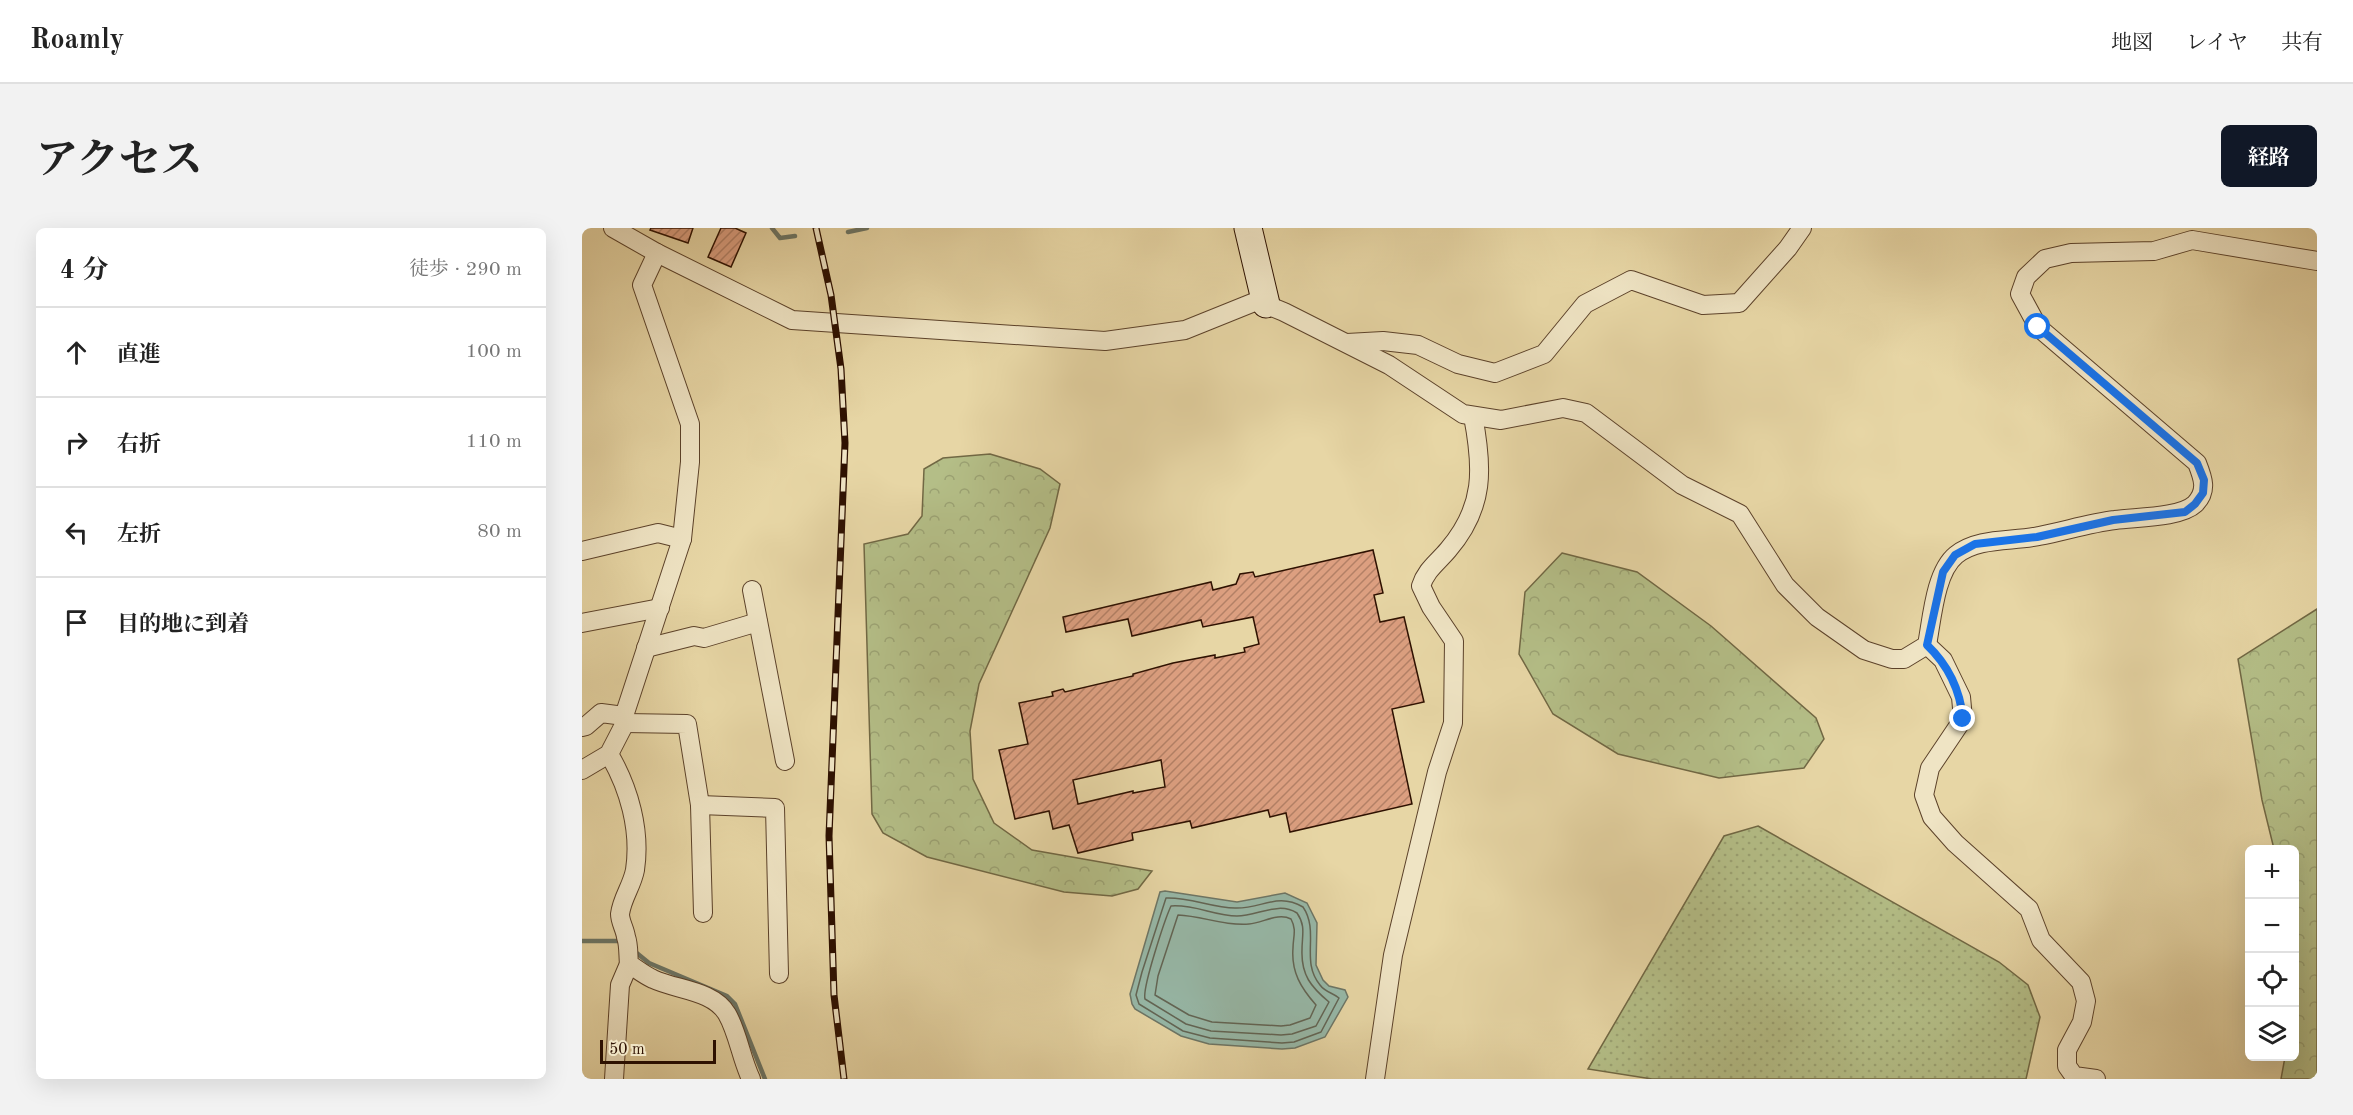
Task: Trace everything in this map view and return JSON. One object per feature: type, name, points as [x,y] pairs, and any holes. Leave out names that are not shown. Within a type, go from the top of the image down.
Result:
[{"type":"street","points":[[613,228],[657,253],[792,320],[1105,342],[1185,330],[1257,301],[1266,304],[1389,365],[1463,414],[1501,420],[1563,408],[1586,414],[1682,485],[1740,514],[1785,585],[1817,616],[1864,650],[1904,659],[1927,645],[1943,572],[1955,555],[1975,544],[2037,537],[2113,520],[2185,512],[2203,493],[2204,480],[2197,463],[2038,327],[2020,294],[2026,277],[2044,259],[2071,253],[2154,251],[2192,240],[2317,261]]},
{"type":"street","points":[[1248,228],[1266,304]]},
{"type":"street","points":[[1346,343],[1383,341],[1418,345],[1458,364],[1495,373],[1544,354],[1585,303],[1631,280],[1703,305],[1739,303],[1788,248],[1802,228]]},
{"type":"street","points":[[582,770],[609,754],[625,719],[682,538],[690,462],[690,424],[642,285],[657,253]]},
{"type":"street","points":[[1375,1079],[1393,955],[1437,772],[1454,723],[1454,641],[1431,607],[1421,586],[1424,574],[1461,534],[1478,498],[1480,451],[1473,416]]},
{"type":"street","points":[[582,551],[658,532],[682,538]]},
{"type":"street","points":[[752,590],[785,761]]},
{"type":"street","points":[[582,623],[660,608]]},
{"type":"street","points":[[646,648],[694,636],[704,638],[758,622]]},
{"type":"street","points":[[1927,645],[1943,660],[1961,697],[1963,719],[1930,768],[1924,795],[1932,816],[1954,843],[2029,909],[2041,940],[2081,982],[2086,1001],[2082,1022],[2067,1050],[2067,1066],[2074,1076],[2096,1079]]},
{"type":"street","points":[[582,727],[601,713],[625,719],[687,724],[700,805],[703,913]]},
{"type":"street","points":[[609,754],[621,774],[629,796],[635,832],[634,872],[621,904],[620,918],[627,937],[629,961],[620,985],[614,1079]]},
{"type":"street","points":[[700,805],[775,808],[779,974]]},
{"type":"street","points":[[629,961],[651,979],[719,1003],[727,1015],[751,1079]]},
{"type":"green space","points":[[990,454],[1040,469],[1060,484],[1050,528],[979,684],[970,731],[973,779],[994,823],[1032,850],[1152,871],[1138,889],[1112,896],[1064,892],[927,857],[883,833],[872,814],[864,544],[908,534],[922,516],[924,469],[943,458]]},
{"type":"green space","points":[[1562,553],[1637,572],[1711,626],[1816,718],[1824,739],[1804,768],[1719,778],[1618,754],[1553,714],[1519,654],[1525,592]]},
{"type":"green space","points":[[2317,609],[2317,1079],[2281,1079],[2284,1061],[2299,1061],[2299,845],[2273,845],[2262,800],[2238,659]]},
{"type":"green space","points":[[1758,826],[1999,962],[2028,985],[2040,1017],[2026,1079],[1652,1079],[1588,1069],[1724,836]]},
{"type":"water","points":[[1160,892],[1237,902],[1285,893],[1307,903],[1317,923],[1316,965],[1323,980],[1329,986],[1345,990],[1348,997],[1325,1037],[1295,1048],[1282,1049],[1209,1044],[1181,1036],[1135,1009],[1130,994]]},
{"type":"building","points":[[651,228],[693,228],[688,243],[650,230]]},
{"type":"building","points":[[721,228],[735,228],[746,233],[731,267],[708,257]]},
{"type":"building","points":[[1373,550],[1383,593],[1374,595],[1380,622],[1404,617],[1424,702],[1392,709],[1412,804],[1290,832],[1286,813],[1270,817],[1268,810],[1192,828],[1190,821],[1132,833],[1133,840],[1078,853],[1069,825],[1053,829],[1049,811],[1015,819],[999,750],[1028,744],[1019,703],[1053,696],[1052,692],[1063,689],[1065,692],[1133,676],[1133,674],[1173,663],[1245,652],[1244,648],[1259,644],[1253,617],[1203,627],[1201,620],[1132,636],[1128,619],[1066,632],[1063,617],[1211,582],[1213,590],[1236,584],[1240,574],[1253,572],[1255,577]],"holes":[[[1161,760],[1165,787],[1133,793],[1133,791],[1078,804],[1073,780]]]},
{"type":"waterway","points":[[772,228],[780,238],[795,236]]},
{"type":"waterway","points":[[848,232],[867,228]]},
{"type":"waterway","points":[[582,941],[619,941],[623,943]]},
{"type":"waterway","points":[[633,950],[649,963],[727,996],[735,1004],[765,1079]]},
{"type":"railway","points":[[816,228],[831,295],[841,369],[845,443],[829,836],[834,995],[844,1079]]},
{"type":"route","points":[[1963,719],[1961,697],[1943,660],[1927,645],[1943,572],[1955,555],[1975,544],[2037,537],[2113,520],[2185,512],[2203,493],[2204,480],[2197,463],[2038,327]]}]
